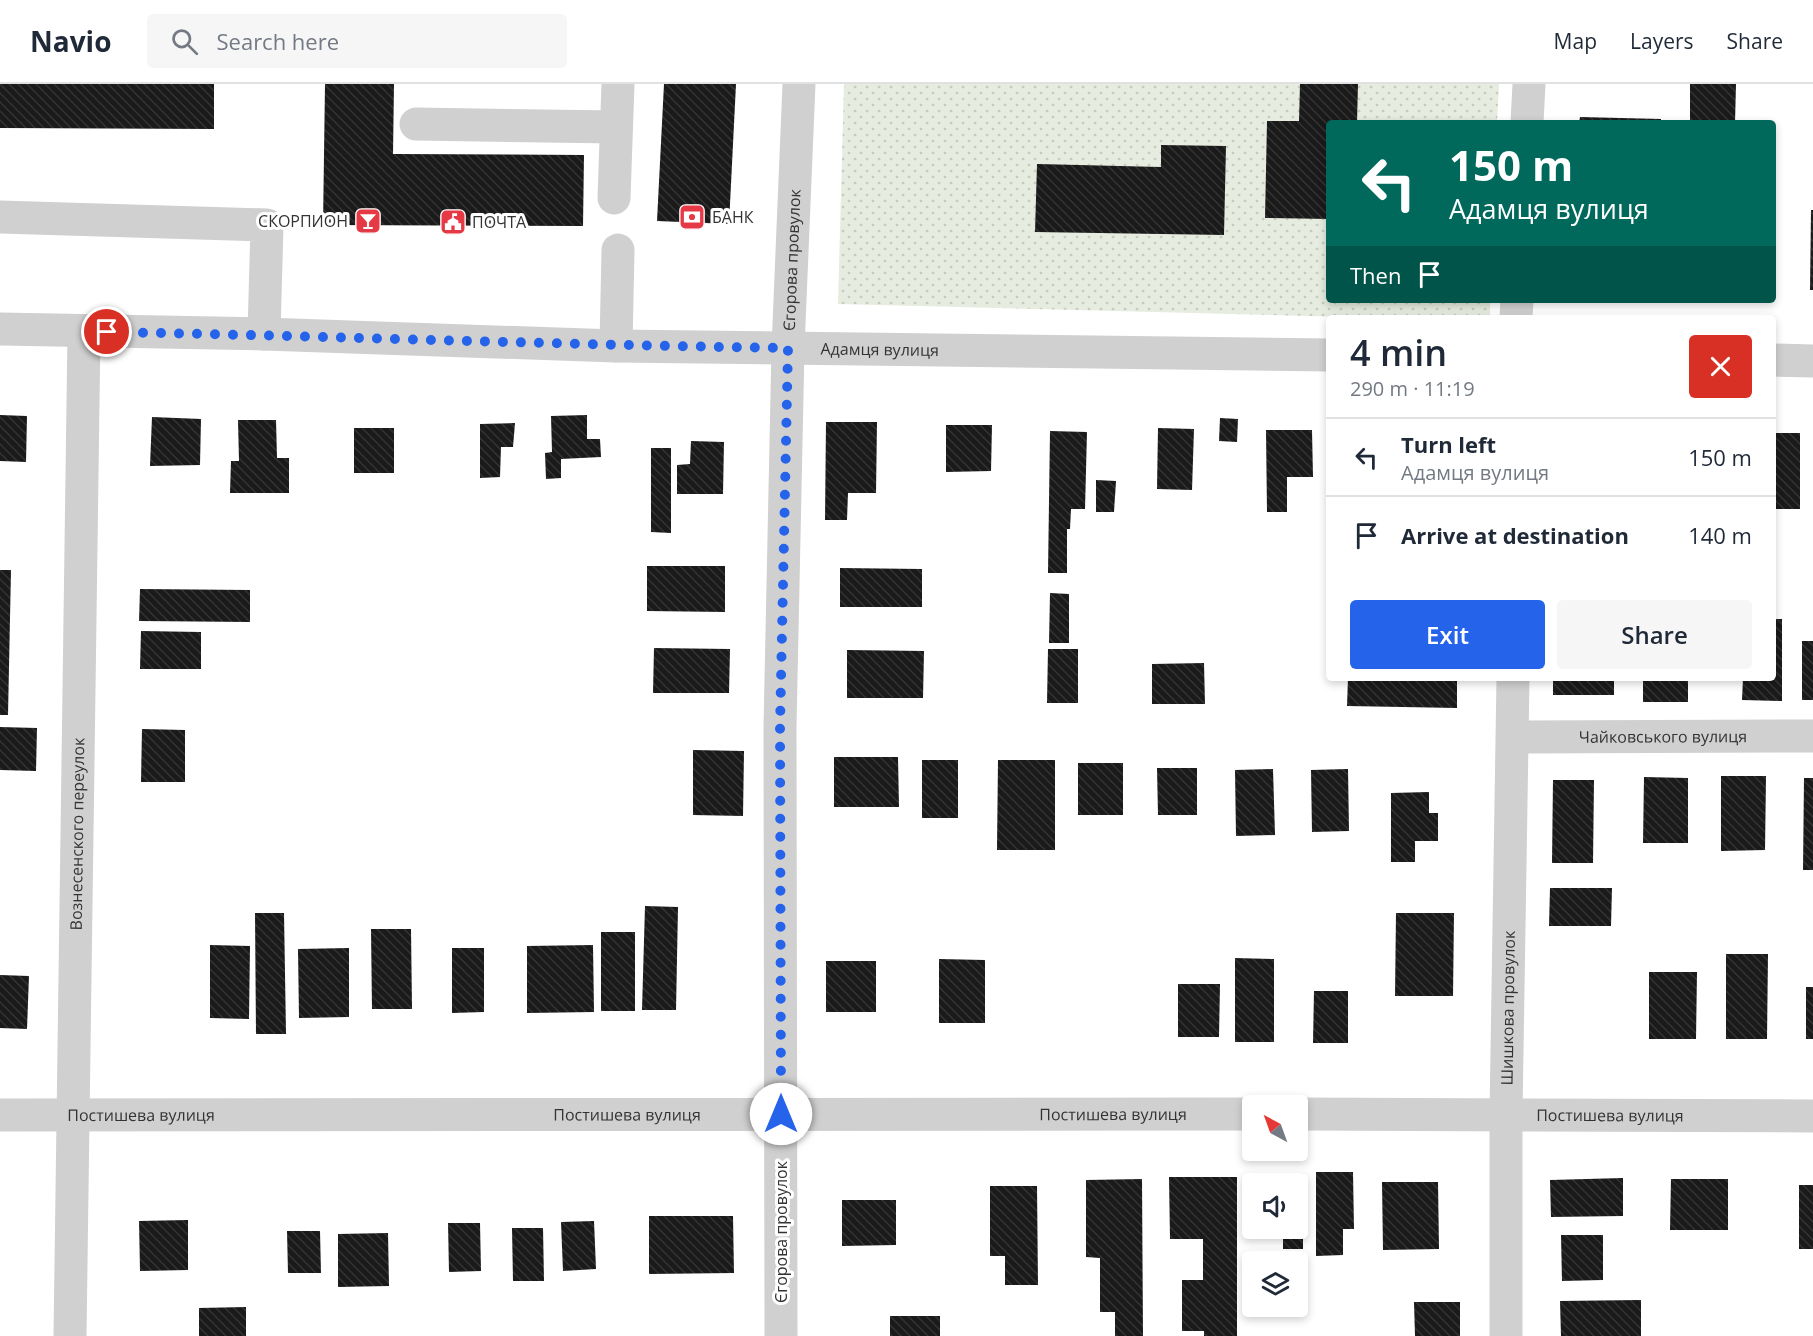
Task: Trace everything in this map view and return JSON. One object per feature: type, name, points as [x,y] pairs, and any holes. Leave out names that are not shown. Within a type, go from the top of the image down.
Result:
[{"type":"street","points":[[614,198],[618,84]]},
{"type":"street","name":"Єгорова провулок","points":[[781,1336],[780,727],[788,348],[799,84]]},
{"type":"street","points":[[1527,120],[1529,84]]},
{"type":"street","points":[[416,124],[616,127]]},
{"type":"street","points":[[0,217],[267,225],[264,334]]},
{"type":"street","points":[[616,346],[618,250]]},
{"type":"street","name":"Адамця вулиця","points":[[0,329],[264,334],[616,346],[1326,355]]},
{"type":"street","name":"Вознесенского переулок","points":[[70,1336],[84,331]]},
{"type":"street","points":[[1776,360],[1813,361]]},
{"type":"street","name":"Шишкова провулок","points":[[1506,1336],[1506,1114],[1513,681]]},
{"type":"street","name":"Чайковського вулиця","points":[[1513,737],[1813,736]]},
{"type":"street","name":"Постишева вулиця","points":[[0,1115],[1242,1114]]},
{"type":"street","name":"Постишева вулиця","points":[[1308,1114],[1813,1116]]},
{"type":"shaded area","points":[[844,84],[1499,84],[1497,120],[1326,120],[1326,303],[1490,303],[1490,315],[1326,316],[838,304]]},
{"type":"building","points":[[0,84],[214,84],[214,129],[0,128]]},
{"type":"building","points":[[325,84],[394,84],[393,154],[584,155],[583,226],[323,225]]},
{"type":"building","points":[[664,84],[736,84],[729,224],[657,221]]},
{"type":"building","points":[[1300,84],[1358,84],[1357,120],[1326,120],[1326,219],[1265,218],[1267,121],[1299,121]]},
{"type":"building","points":[[1690,84],[1736,84],[1735,120],[1690,120]]},
{"type":"building","points":[[1580,117],[1661,119],[1661,120],[1580,120]]},
{"type":"building","points":[[1161,145],[1226,146],[1224,235],[1035,232],[1037,164],[1161,167]]},
{"type":"building","points":[[1811,210],[1813,210],[1813,290],[1810,290]]},
{"type":"building","points":[[0,415],[27,416],[26,462],[0,461]]},
{"type":"building","points":[[587,415],[587,439],[600,439],[601,457],[561,459],[561,478],[546,479],[545,453],[552,452],[551,416]]},
{"type":"building","points":[[152,417],[201,419],[200,465],[150,466]]},
{"type":"building","points":[[1220,418],[1238,419],[1237,442],[1219,441]]},
{"type":"building","points":[[238,420],[276,420],[277,458],[289,458],[289,493],[230,493],[231,461],[239,461]]},
{"type":"building","points":[[826,422],[877,422],[876,493],[848,493],[847,520],[825,520]]},
{"type":"building","points":[[515,423],[513,447],[501,447],[500,477],[480,478],[480,424]]},
{"type":"building","points":[[946,425],[992,425],[991,471],[946,472]]},
{"type":"building","points":[[354,428],[394,428],[394,473],[354,473]]},
{"type":"building","points":[[1158,428],[1194,429],[1192,490],[1157,489]]},
{"type":"building","points":[[1266,430],[1312,430],[1313,477],[1287,477],[1287,512],[1267,512]]},
{"type":"building","points":[[1050,431],[1087,432],[1085,509],[1071,509],[1070,529],[1067,529],[1067,573],[1048,573]]},
{"type":"building","points":[[1776,433],[1800,433],[1800,509],[1776,509]]},
{"type":"building","points":[[691,441],[724,442],[723,494],[677,494],[677,465],[690,464]]},
{"type":"building","points":[[651,448],[671,448],[671,533],[651,532]]},
{"type":"building","points":[[1096,480],[1116,481],[1114,512],[1096,512]]},
{"type":"building","points":[[647,566],[725,566],[725,612],[647,611]]},
{"type":"building","points":[[840,568],[922,569],[922,607],[840,607]]},
{"type":"building","points":[[0,570],[11,570],[8,715],[0,715]]},
{"type":"building","points":[[140,589],[250,590],[250,622],[139,621]]},
{"type":"building","points":[[1050,593],[1069,594],[1069,643],[1049,643]]},
{"type":"building","points":[[1776,619],[1782,619],[1782,701],[1742,700],[1743,681],[1776,681]]},
{"type":"building","points":[[141,631],[201,632],[201,669],[140,669]]},
{"type":"building","points":[[1802,641],[1813,641],[1813,700],[1802,700]]},
{"type":"building","points":[[654,648],[730,649],[729,693],[653,693]]},
{"type":"building","points":[[1048,649],[1078,649],[1078,703],[1047,703]]},
{"type":"building","points":[[847,650],[924,651],[923,698],[847,698]]},
{"type":"building","points":[[1204,663],[1205,704],[1152,704],[1152,664]]},
{"type":"building","points":[[1348,681],[1457,681],[1457,708],[1347,706]]},
{"type":"building","points":[[1553,681],[1614,681],[1614,695],[1553,695]]},
{"type":"building","points":[[1643,681],[1688,681],[1688,702],[1643,702]]},
{"type":"building","points":[[0,727],[37,728],[36,771],[0,770]]},
{"type":"building","points":[[142,729],[185,730],[185,782],[141,782]]},
{"type":"building","points":[[693,750],[744,751],[743,816],[693,815]]},
{"type":"building","points":[[834,757],[898,757],[899,807],[834,807]]},
{"type":"building","points":[[922,760],[958,760],[958,818],[922,818]]},
{"type":"building","points":[[998,760],[1055,760],[1055,850],[997,850]]},
{"type":"building","points":[[1078,763],[1123,763],[1123,815],[1078,815]]},
{"type":"building","points":[[1157,768],[1197,768],[1197,815],[1158,815]]},
{"type":"building","points":[[1273,769],[1275,835],[1236,836],[1235,770]]},
{"type":"building","points":[[1348,769],[1349,831],[1312,832],[1311,770]]},
{"type":"building","points":[[1721,776],[1766,776],[1765,850],[1721,851]]},
{"type":"building","points":[[1644,777],[1688,778],[1688,843],[1643,843]]},
{"type":"building","points":[[1804,778],[1813,778],[1813,870],[1803,870]]},
{"type":"building","points":[[1553,780],[1594,780],[1593,863],[1552,863]]},
{"type":"building","points":[[1429,792],[1429,813],[1438,813],[1438,841],[1415,841],[1415,862],[1391,862],[1391,793]]},
{"type":"building","points":[[1550,888],[1612,888],[1611,926],[1549,926]]},
{"type":"building","points":[[645,906],[678,907],[676,1010],[642,1010]]},
{"type":"building","points":[[255,913],[284,913],[286,1034],[256,1034]]},
{"type":"building","points":[[1396,913],[1454,913],[1453,996],[1395,996]]},
{"type":"building","points":[[371,929],[411,929],[412,1009],[372,1009]]},
{"type":"building","points":[[601,932],[635,932],[635,1011],[601,1011]]},
{"type":"building","points":[[210,945],[250,946],[249,1019],[210,1018]]},
{"type":"building","points":[[593,945],[594,1012],[527,1013],[527,946]]},
{"type":"building","points":[[349,948],[349,1017],[299,1018],[298,949]]},
{"type":"building","points":[[452,948],[484,948],[484,1012],[452,1013]]},
{"type":"building","points":[[1726,954],[1768,954],[1767,1039],[1726,1039]]},
{"type":"building","points":[[1235,958],[1274,959],[1274,1042],[1235,1042]]},
{"type":"building","points":[[939,959],[985,960],[985,1023],[939,1023]]},
{"type":"building","points":[[826,961],[876,961],[876,1012],[826,1012]]},
{"type":"building","points":[[1649,972],[1697,972],[1696,1039],[1649,1039]]},
{"type":"building","points":[[0,975],[29,976],[27,1029],[0,1028]]},
{"type":"building","points":[[1178,984],[1220,984],[1219,1037],[1178,1037]]},
{"type":"building","points":[[1806,987],[1813,987],[1813,1039],[1806,1039]]},
{"type":"building","points":[[1314,991],[1348,991],[1348,1043],[1313,1043]]},
{"type":"building","points":[[1316,1172],[1353,1172],[1354,1229],[1343,1229],[1343,1255],[1316,1256]]},
{"type":"building","points":[[1169,1177],[1237,1177],[1237,1336],[1204,1336],[1204,1331],[1182,1331],[1182,1280],[1203,1280],[1203,1239],[1170,1239]]},
{"type":"building","points":[[1623,1178],[1623,1216],[1551,1217],[1550,1180]]},
{"type":"building","points":[[1142,1179],[1143,1336],[1115,1336],[1115,1312],[1100,1312],[1100,1258],[1086,1257],[1086,1180]]},
{"type":"building","points":[[1671,1179],[1728,1179],[1728,1230],[1670,1230]]},
{"type":"building","points":[[1382,1182],[1438,1182],[1439,1249],[1383,1250]]},
{"type":"building","points":[[1799,1185],[1813,1185],[1813,1249],[1799,1249]]},
{"type":"building","points":[[990,1186],[1037,1186],[1038,1285],[1005,1285],[1005,1256],[990,1256]]},
{"type":"building","points":[[842,1200],[896,1200],[896,1245],[842,1246]]},
{"type":"building","points":[[649,1216],[733,1216],[734,1273],[649,1274]]},
{"type":"building","points":[[188,1220],[188,1270],[140,1271],[139,1221]]},
{"type":"building","points":[[594,1221],[596,1269],[563,1271],[561,1222]]},
{"type":"building","points":[[448,1223],[480,1223],[481,1271],[449,1272]]},
{"type":"building","points":[[512,1228],[543,1228],[544,1281],[513,1281]]},
{"type":"building","points":[[287,1231],[320,1231],[321,1273],[288,1273]]},
{"type":"building","points":[[388,1233],[389,1286],[338,1287],[338,1234]]},
{"type":"building","points":[[1561,1235],[1603,1235],[1603,1280],[1562,1281]]},
{"type":"building","points":[[1283,1239],[1303,1239],[1303,1249],[1283,1249]]},
{"type":"building","points":[[1641,1300],[1641,1336],[1561,1336],[1560,1301]]},
{"type":"building","points":[[1414,1302],[1460,1302],[1460,1336],[1415,1336]]},
{"type":"building","points":[[246,1307],[246,1336],[199,1336],[199,1308]]},
{"type":"building","points":[[890,1316],[940,1316],[940,1336],[890,1336]]},
{"type":"place","name":"БАНК","points":[[692,217]]},
{"type":"place","name":"СКОРПИОН","points":[[368,221]]},
{"type":"place","name":"ПОЧТА","points":[[453,222]]},
{"type":"route","points":[[107,332],[264,334],[616,346],[788,348],[780,727],[781,1114]]}]
